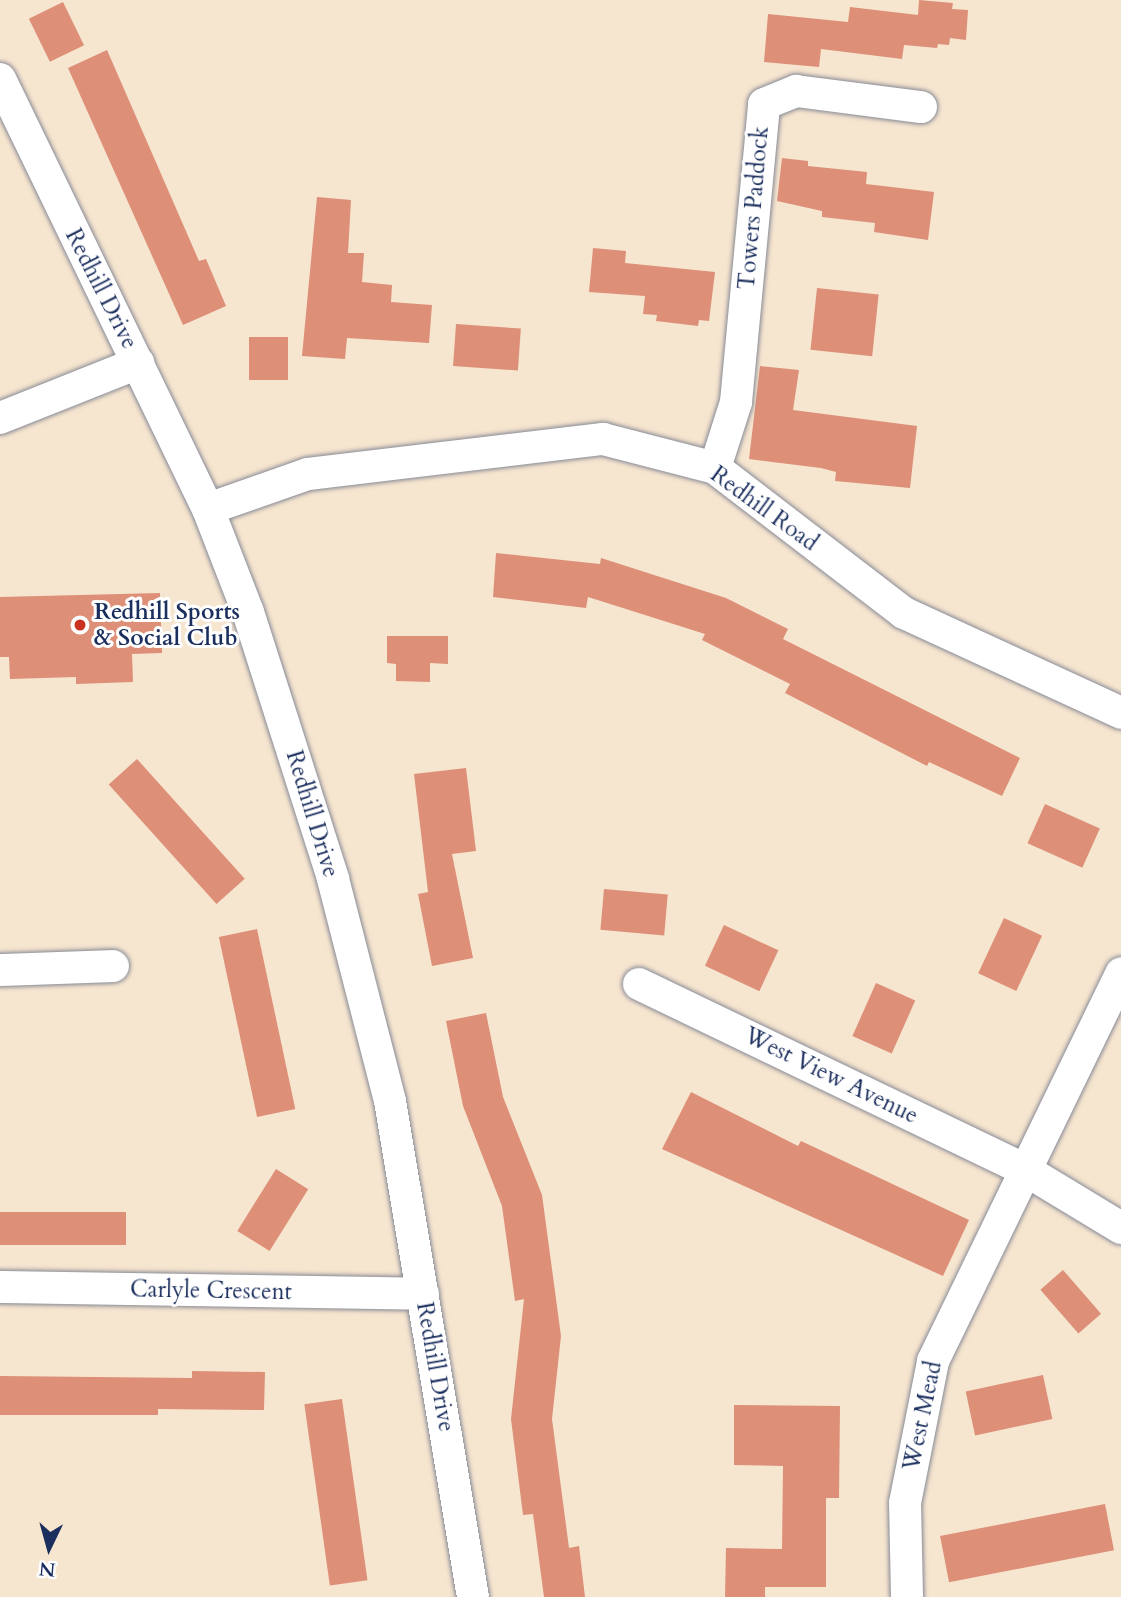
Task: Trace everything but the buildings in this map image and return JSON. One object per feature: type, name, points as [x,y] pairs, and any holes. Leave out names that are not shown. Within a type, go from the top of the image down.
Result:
[{"type":"street","name":"Redhill Drive","points":[[0,79],[45,179],[208,509],[248,612],[332,879],[390,1101],[473,1597]]},
{"type":"street","name":"Towers Paddock","points":[[715,468],[736,402],[764,104],[796,92],[921,107]]},
{"type":"street","points":[[0,418],[138,363]]},
{"type":"street","name":"Redhill Road","points":[[208,509],[308,474],[603,439],[715,468],[904,613],[1121,713]]},
{"type":"street","points":[[0,970],[113,966]]},
{"type":"street","name":"West Mead","points":[[907,1597],[905,1503],[933,1361],[1022,1168],[1121,973]]},
{"type":"street","name":"West View Avenue","points":[[639,984],[1022,1168]]},
{"type":"street","points":[[1022,1168],[1121,1227]]},
{"type":"street","name":"Carlyle Crescent","points":[[0,1287],[422,1294]]},
{"type":"place","name":"Redhill Sports & Social Club","points":[[80,625]]}]
